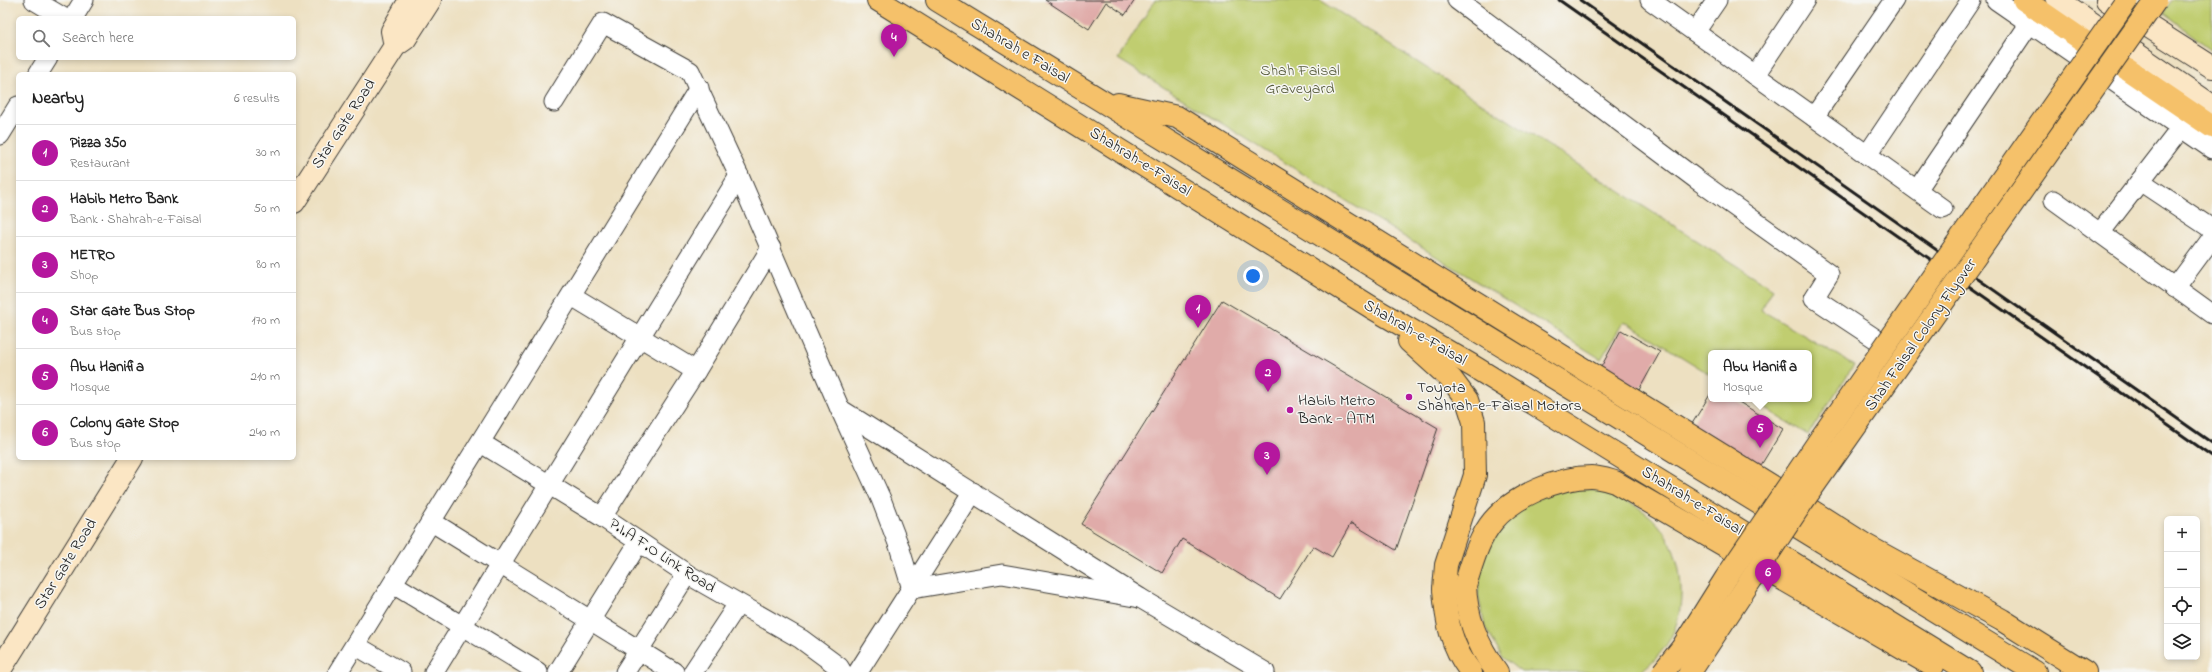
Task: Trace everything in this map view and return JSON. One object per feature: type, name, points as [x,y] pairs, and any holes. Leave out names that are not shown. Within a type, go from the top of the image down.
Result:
[{"type":"main road","name":"Shahrah e Faisal","points":[[878,0],[965,53]]},
{"type":"main road","name":"Shahrah e Faisal","points":[[937,0],[1103,101]]},
{"type":"main road","points":[[2024,0],[2094,48]]},
{"type":"main road","name":"Shah Faisal Colony Flyover","points":[[1690,672],[1792,499],[1885,346],[2127,0]]},
{"type":"main road","name":"Shah Faisal Colony Flyover","points":[[1663,672],[2115,61],[2156,0]]},
{"type":"main road","name":"Shahrah-e-Faisal","points":[[965,53],[1371,307],[1477,369],[1970,672]]},
{"type":"main road","points":[[2115,61],[2212,127]]},
{"type":"main road","name":"Shahrah-e-Faisal","points":[[1103,101],[1555,380],[2035,672]]},
{"type":"main road","points":[[1103,101],[1177,116],[1867,546],[2002,620],[2085,672]]},
{"type":"main road","points":[[1371,307],[1452,380],[1466,400],[1474,422],[1475,475],[1446,565],[1454,587],[1466,602],[1476,638],[1497,672]]},
{"type":"main road","points":[[1471,672],[1453,644],[1446,619],[1454,587],[1493,522],[1511,505],[1538,489],[1592,476],[1615,482],[1943,672]]},
{"type":"street","points":[[34,0],[61,16]]},
{"type":"street","points":[[74,16],[84,0]]},
{"type":"street","points":[[394,46],[392,31],[410,0]]},
{"type":"street","name":"Star Gate Road","points":[[296,199],[394,46],[405,39],[430,0]]},
{"type":"street","points":[[1457,0],[1696,179],[1829,274],[1814,298],[1885,346]]},
{"type":"street","points":[[1650,0],[1943,209]]},
{"type":"street","points":[[1695,32],[1717,0]]},
{"type":"street","points":[[1755,75],[1805,0]]},
{"type":"street","points":[[1814,117],[1894,0]]},
{"type":"street","points":[[1867,155],[1971,0]]},
{"type":"street","points":[[1996,0],[2212,149]]},
{"type":"street","points":[[2058,0],[2212,106]]},
{"type":"street","points":[[2107,0],[2212,67]]},
{"type":"street","points":[[554,102],[603,23],[690,71],[740,176],[840,410],[881,499],[899,546],[912,589]]},
{"type":"street","points":[[1917,190],[2030,23]]},
{"type":"street","points":[[39,72],[47,60]]},
{"type":"street","points":[[338,672],[572,296],[699,88]]},
{"type":"street","points":[[0,135],[16,109]]},
{"type":"street","points":[[2100,233],[2181,128]]},
{"type":"street","points":[[434,672],[740,176]]},
{"type":"street","points":[[2140,181],[2212,229]]},
{"type":"street","points":[[2054,200],[2212,314]]},
{"type":"street","points":[[2175,288],[2212,238]]},
{"type":"street","points":[[602,517],[696,371],[771,248]]},
{"type":"street","points":[[572,296],[696,371]]},
{"type":"street","points":[[840,410],[1140,598],[1265,672]]},
{"type":"street","name":"P.I.A F.O Link Road","points":[[481,443],[602,517],[687,574],[801,639],[839,668],[842,672]]},
{"type":"street","name":"Star Gate Road","points":[[0,670],[131,460]]},
{"type":"street","points":[[858,672],[973,492]]},
{"type":"street","points":[[432,522],[674,672]]},
{"type":"street","points":[[558,672],[639,542]]},
{"type":"street","points":[[625,672],[687,574]]},
{"type":"street","points":[[912,589],[1002,574],[1140,598]]},
{"type":"street","points":[[393,584],[538,672]]},
{"type":"street","points":[[694,672],[738,604]]},
{"type":"street","points":[[355,645],[401,672]]},
{"type":"green space","name":"Shah Faisal Graveyard","points":[[1155,0],[1320,0],[1773,289],[1761,310],[1854,365],[1808,435],[1755,402],[1812,402],[1812,350],[1708,350],[1708,373],[1624,321],[1601,359],[1118,59]]},
{"type":"green space","points":[[2172,0],[2212,0],[2212,50],[2163,13]]},
{"type":"green space","points":[[1587,488],[1603,492],[1639,508],[1658,524],[1667,537],[1679,568],[1681,585],[1681,602],[1673,633],[1659,655],[1640,672],[1521,672],[1502,657],[1485,627],[1478,594],[1482,560],[1497,529],[1522,506],[1553,492]]},
{"type":"building","points":[[1045,0],[1135,0],[1125,15],[1106,2],[1089,29]]},
{"type":"building","points":[[1222,300],[1438,428],[1396,550],[1351,523],[1332,557],[1313,546],[1280,599],[1182,539],[1162,573],[1081,524]]},
{"type":"building","points":[[1621,330],[1660,352],[1639,390],[1600,369]]},
{"type":"building","points":[[1708,398],[1708,402],[1739,402],[1783,429],[1758,470],[1690,427]]},
{"type":"railway","points":[[1559,0],[2212,456]]},
{"type":"railway","points":[[1580,0],[2212,443]]},
{"type":"place","name":"Star Gate Bus Stop","points":[[894,57]]},
{"type":"place","name":"Pizza 350","points":[[1198,328]]},
{"type":"place","name":"Habib Metro Bank","points":[[1268,392]]},
{"type":"place","name":"Toyota Shahrah-e-Faisal Motors","points":[[1409,397]]},
{"type":"place","name":"Habib Metro Bank - ATM","points":[[1290,410]]},
{"type":"place","name":"Abu Hanifia","points":[[1760,448]]},
{"type":"place","name":"METRO","points":[[1267,475]]},
{"type":"place","name":"Colony Gate Stop","points":[[1768,592]]}]
